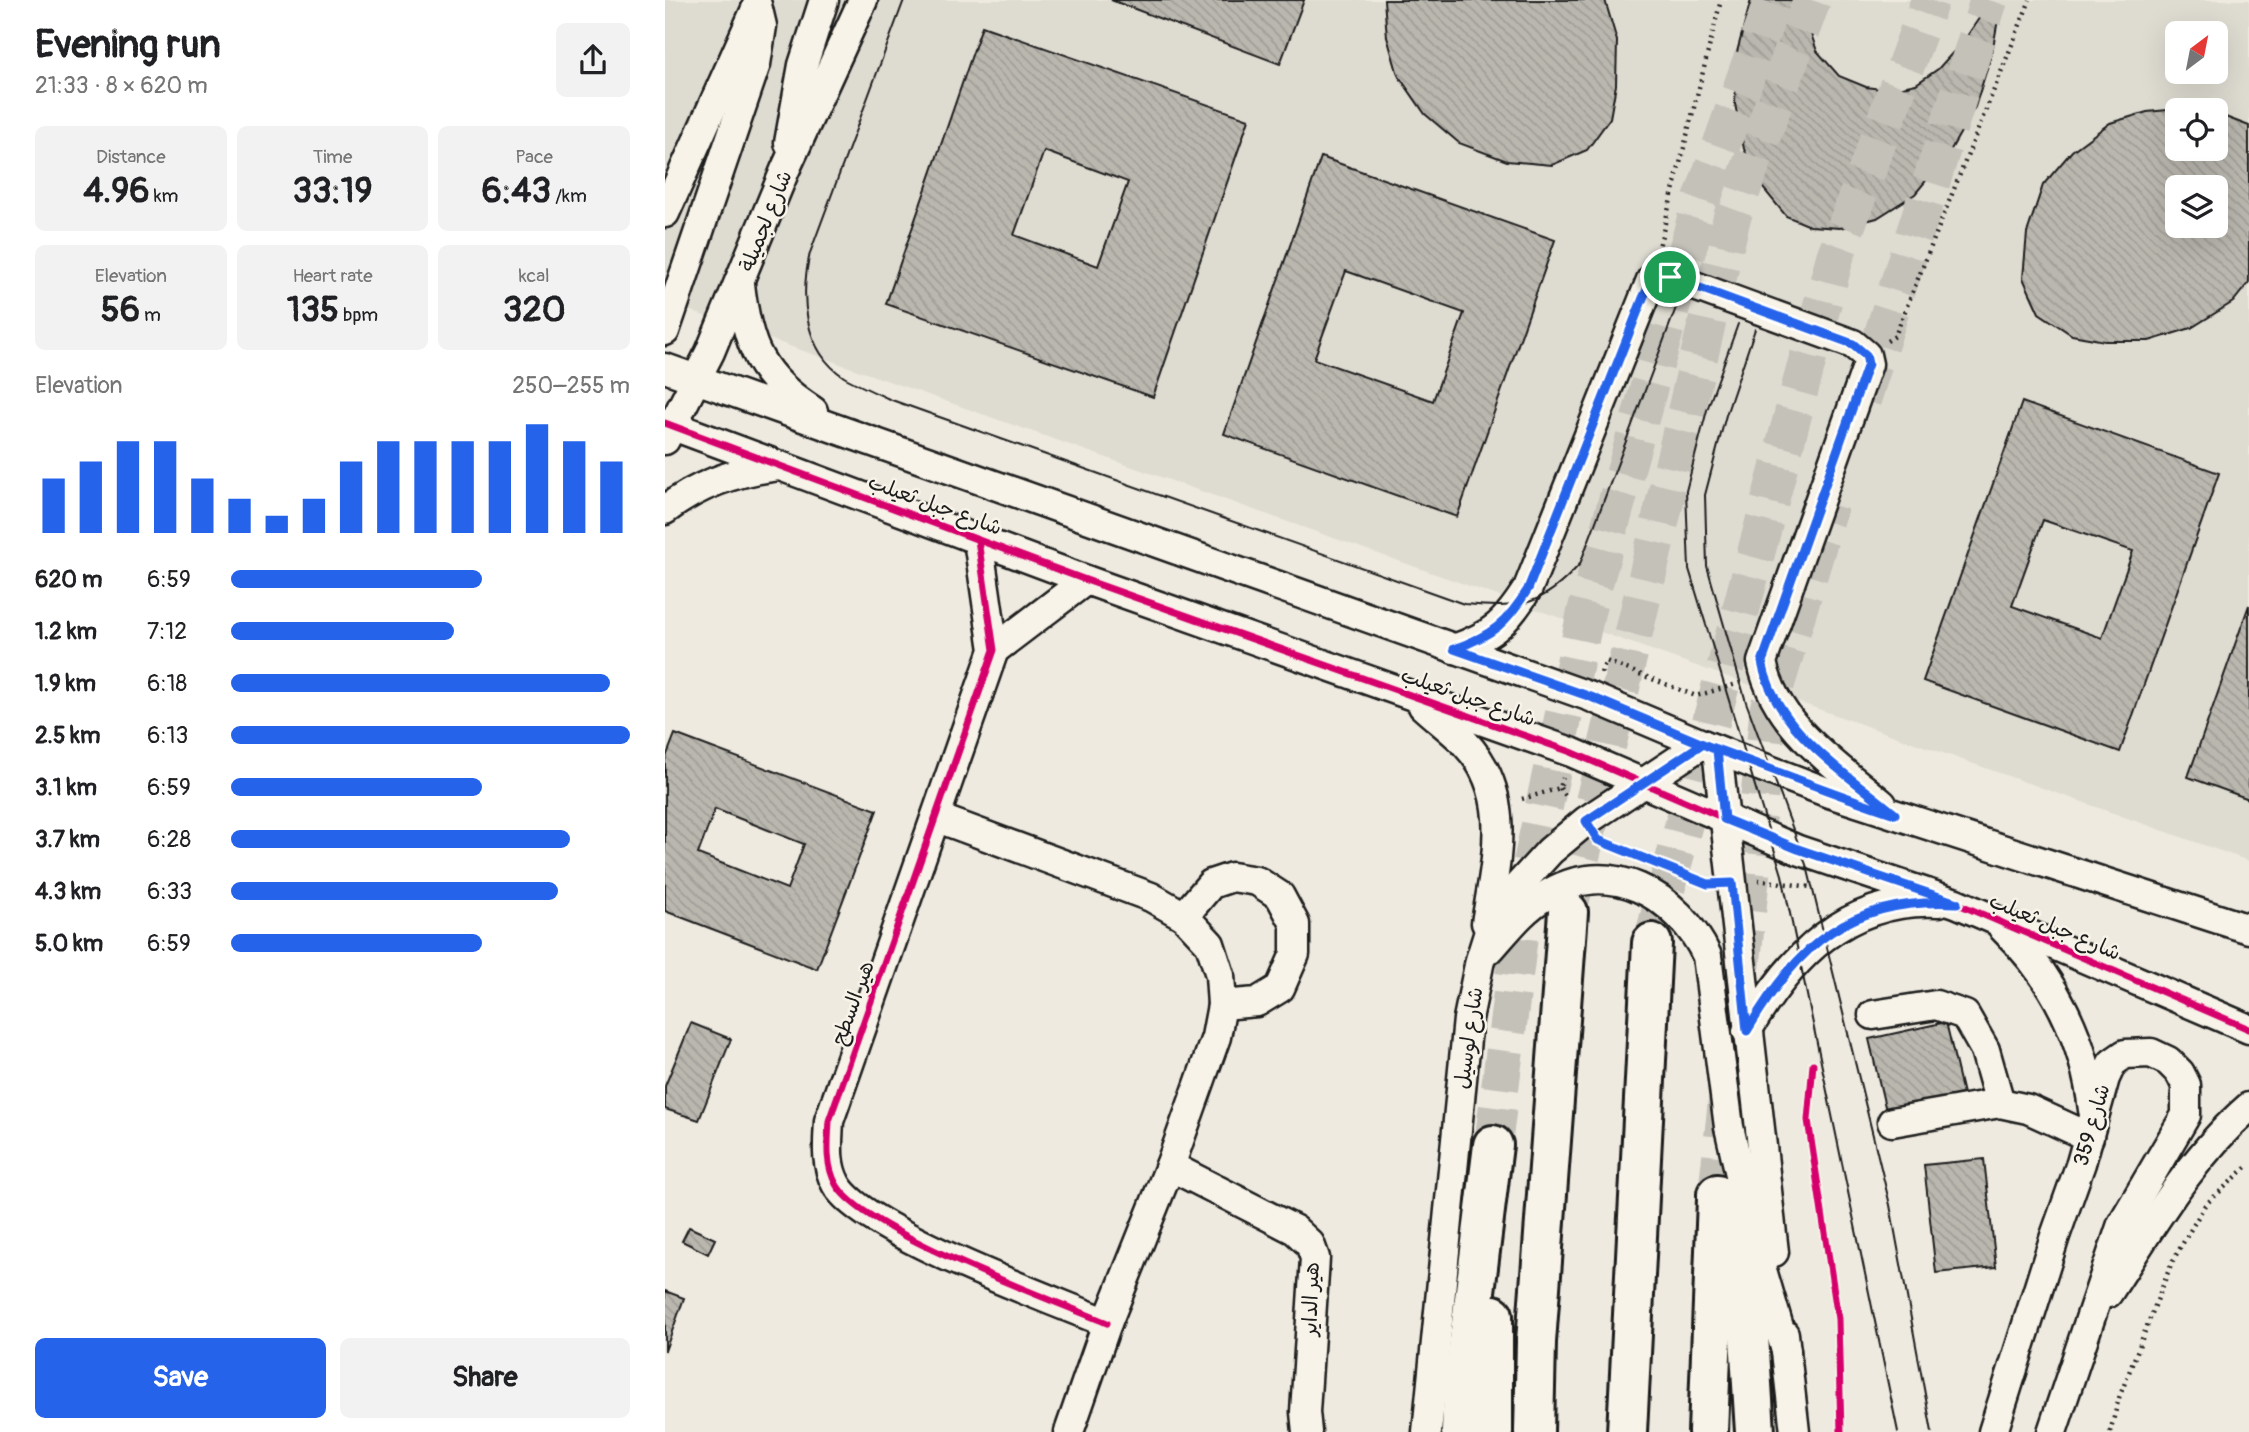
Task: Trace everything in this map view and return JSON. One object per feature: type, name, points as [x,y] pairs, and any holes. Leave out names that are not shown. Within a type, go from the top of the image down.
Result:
[{"type":"highway","points":[[1534,1432],[1536,1342],[1568,912]]},
{"type":"highway","points":[[1627,1432],[1652,943]]},
{"type":"highway","points":[[1461,1432],[1463,1389],[1493,1145],[1493,1432]]},
{"type":"highway","points":[[1708,1432],[1717,1194],[1744,1256],[1755,1432]]},
{"type":"street","points":[[785,170],[803,65],[824,0]]},
{"type":"street","name":"شارع لجميلة","points":[[667,423],[698,379],[740,284],[785,170],[820,100],[863,0]]},
{"type":"street","points":[[665,211],[758,3]]},
{"type":"street","points":[[665,331],[756,64],[762,26],[758,3]]},
{"type":"street","points":[[1454,649],[1495,631],[1511,615],[1528,589],[1651,280],[1658,276],[1670,277],[1853,344],[1866,355],[1868,364],[1762,662],[1765,677],[1787,719],[1895,814]]},
{"type":"street","points":[[740,284],[749,337],[756,356],[771,377],[790,396],[851,435]]},
{"type":"street","name":"شارع جبل ثعيلب","points":[[665,368],[1591,697],[1710,747],[1895,814],[2249,929]]},
{"type":"street","name":"شارع جبل ثعيلب","points":[[667,423],[1086,580],[1571,752],[1798,849],[1957,903],[2249,1028]]},
{"type":"street","points":[[665,510],[691,491],[749,471],[778,466]]},
{"type":"street","name":"هير السطح","points":[[978,540],[994,650],[938,818],[829,1121],[827,1154],[834,1182],[844,1196],[898,1234],[1107,1323]]},
{"type":"street","points":[[994,650],[1086,580]]},
{"type":"street","points":[[1410,695],[1466,744],[1491,780],[1498,806],[1499,833],[1480,960]]},
{"type":"street","points":[[1710,747],[1724,819],[1732,883],[1795,1432]]},
{"type":"street","name":"شارع لوسيل","points":[[1427,1432],[1468,1019],[1480,960],[1493,919],[1508,897],[1550,851],[1586,821],[1710,747]]},
{"type":"street","points":[[938,818],[1151,897],[1184,916],[1210,944],[1220,975],[1222,1005],[1216,1037],[1170,1166],[1107,1323],[1069,1432]]},
{"type":"street","points":[[1184,916],[1210,884],[1232,877],[1257,881],[1280,896],[1295,924],[1295,954],[1280,988],[1257,1002],[1222,1005]]},
{"type":"street","points":[[1480,960],[1524,911],[1546,895],[1572,882],[1604,880],[1639,887],[1679,912],[1696,933],[1707,956],[1711,979],[1729,1127],[1762,1270],[1786,1351]]},
{"type":"street","points":[[2122,887],[2249,939]]},
{"type":"street","points":[[1747,1031],[1783,974],[1824,936],[1873,911],[1929,902],[1957,903]]},
{"type":"street","points":[[1892,1122],[2000,1103],[2028,1108],[2091,1129],[2084,1064],[2064,1010],[2034,961],[1993,919]]},
{"type":"street","points":[[1873,1015],[1936,1005],[1965,1015],[1985,1050],[2000,1103]]},
{"type":"street","name":"شارع 359","points":[[1993,1432],[2105,1078],[2112,1063],[2125,1054],[2151,1053],[2168,1061],[2186,1085],[2186,1115],[2122,1224],[2052,1432]]},
{"type":"street","points":[[2087,1325],[2176,1189],[2206,1152],[2249,1107]]},
{"type":"street","name":"هير الداير","points":[[1170,1166],[1295,1230],[1311,1244],[1315,1258],[1305,1412],[1307,1432]]},
{"type":"path","points":[[1651,280],[1720,0]]},
{"type":"path","points":[[1866,355],[1895,336],[2030,0]]},
{"type":"path","points":[[1591,697],[1606,661],[1696,696],[1765,677]]},
{"type":"path","points":[[1560,789],[1571,752]]},
{"type":"path","points":[[1498,806],[1560,789]]},
{"type":"path","points":[[1560,789],[1598,840],[1635,855]]},
{"type":"path","points":[[1659,864],[1708,884],[1760,880],[1823,888]]},
{"type":"path","points":[[2110,1432],[2119,1398],[2172,1262],[2205,1205],[2249,1165]]},
{"type":"shaded area","points":[[665,0],[2249,0],[2249,861],[665,302]]},
{"type":"building","points":[[1111,0],[1304,0],[1280,64]]},
{"type":"building","points":[[1384,0],[1605,0],[1617,41],[1616,85],[1610,118],[1587,150],[1552,165],[1507,161],[1459,143],[1425,114],[1398,75],[1387,37]]},
{"type":"building","points":[[1751,0],[1799,0],[1817,51],[1839,76],[1866,87],[1888,90],[1916,84],[1938,69],[1965,39],[1986,8],[1999,14],[1992,53],[1975,107],[1949,153],[1915,194],[1877,218],[1840,228],[1810,226],[1786,216],[1763,188],[1744,149],[1735,104],[1737,52]]},
{"type":"building","points":[[982,26],[1249,119],[1153,397],[886,304]],"holes":[[[1044,151],[1128,182],[1098,266],[1014,235]]]},
{"type":"building","points":[[2165,110],[2165,161],[2228,161],[2228,118],[2249,126],[2249,282],[2233,302],[2191,328],[2149,341],[2105,341],[2072,335],[2039,313],[2023,278],[2027,233],[2043,185],[2072,151],[2110,123],[2147,112]]},
{"type":"building","points":[[1321,157],[1555,240],[1457,517],[1224,434]],"holes":[[[1346,271],[1464,313],[1433,401],[1314,359]]]},
{"type":"building","points":[[2022,402],[2219,473],[2120,752],[1923,681]],"holes":[[[2043,520],[2133,551],[2102,638],[2012,606]]]},
{"type":"building","points":[[2249,605],[2249,799],[2188,777]]},
{"type":"building","points":[[675,734],[877,810],[817,969],[665,911],[665,760]],"holes":[[[715,809],[804,844],[787,889],[698,854]]]},
{"type":"building","points":[[1946,1022],[1963,1094],[1886,1111],[1869,1039]]},
{"type":"building","points":[[691,1023],[731,1039],[699,1120],[665,1109],[665,1086]]},
{"type":"building","points":[[1984,1159],[1996,1267],[1936,1273],[1924,1165]]},
{"type":"building","points":[[689,1227],[715,1239],[708,1254],[682,1241]]},
{"type":"building","points":[[665,1291],[684,1298],[665,1351]]},
{"type":"tunnel","points":[[1493,1145],[1523,904],[1586,612],[1699,208],[1773,0]]},
{"type":"tunnel","points":[[1568,912],[1732,217],[1812,0]]},
{"type":"tunnel","points":[[1652,943],[1835,257],[1930,0]]},
{"type":"tunnel","points":[[1862,400],[1989,0]]},
{"type":"tunnel","points":[[1717,1194],[1769,707],[1830,504]]},
{"type":"tram line","points":[[904,0],[810,253],[805,286],[808,321],[820,352],[830,366],[860,386],[889,399],[1464,604],[1515,605],[1541,597],[1580,564],[1677,305]]},
{"type":"tram line","points":[[1738,324],[1707,410],[1686,491],[1689,569],[1782,875],[1898,1432]]},
{"type":"tram line","points":[[1755,329],[1726,415],[1705,495],[1707,566],[1746,702],[1808,870],[1890,1205],[1932,1432]]},
{"type":"cycle path","points":[[665,423],[1086,580],[1571,752],[1798,850],[1956,903],[2249,1029]]},
{"type":"cycle path","points":[[978,540],[994,650],[829,1121],[829,1161],[836,1184],[853,1202],[881,1222],[960,1262],[1107,1323]]},
{"type":"cycle path","points":[[1813,1064],[1808,1120],[1838,1319],[1841,1432]]},
{"type":"route","points":[[1670,277],[1658,276],[1651,280],[1528,589],[1511,615],[1495,631],[1454,649],[1591,697],[1717,750],[1724,819],[1798,849],[1957,903],[1929,902],[1873,911],[1824,936],[1802,953],[1783,974],[1747,1031],[1732,883],[1708,884],[1598,840],[1586,821],[1646,784],[1702,744],[1717,750],[1748,762],[1771,769],[1829,793],[1895,814],[1838,767],[1787,719],[1765,677],[1762,662],[1868,364],[1861,348],[1853,344],[1670,277]]}]
